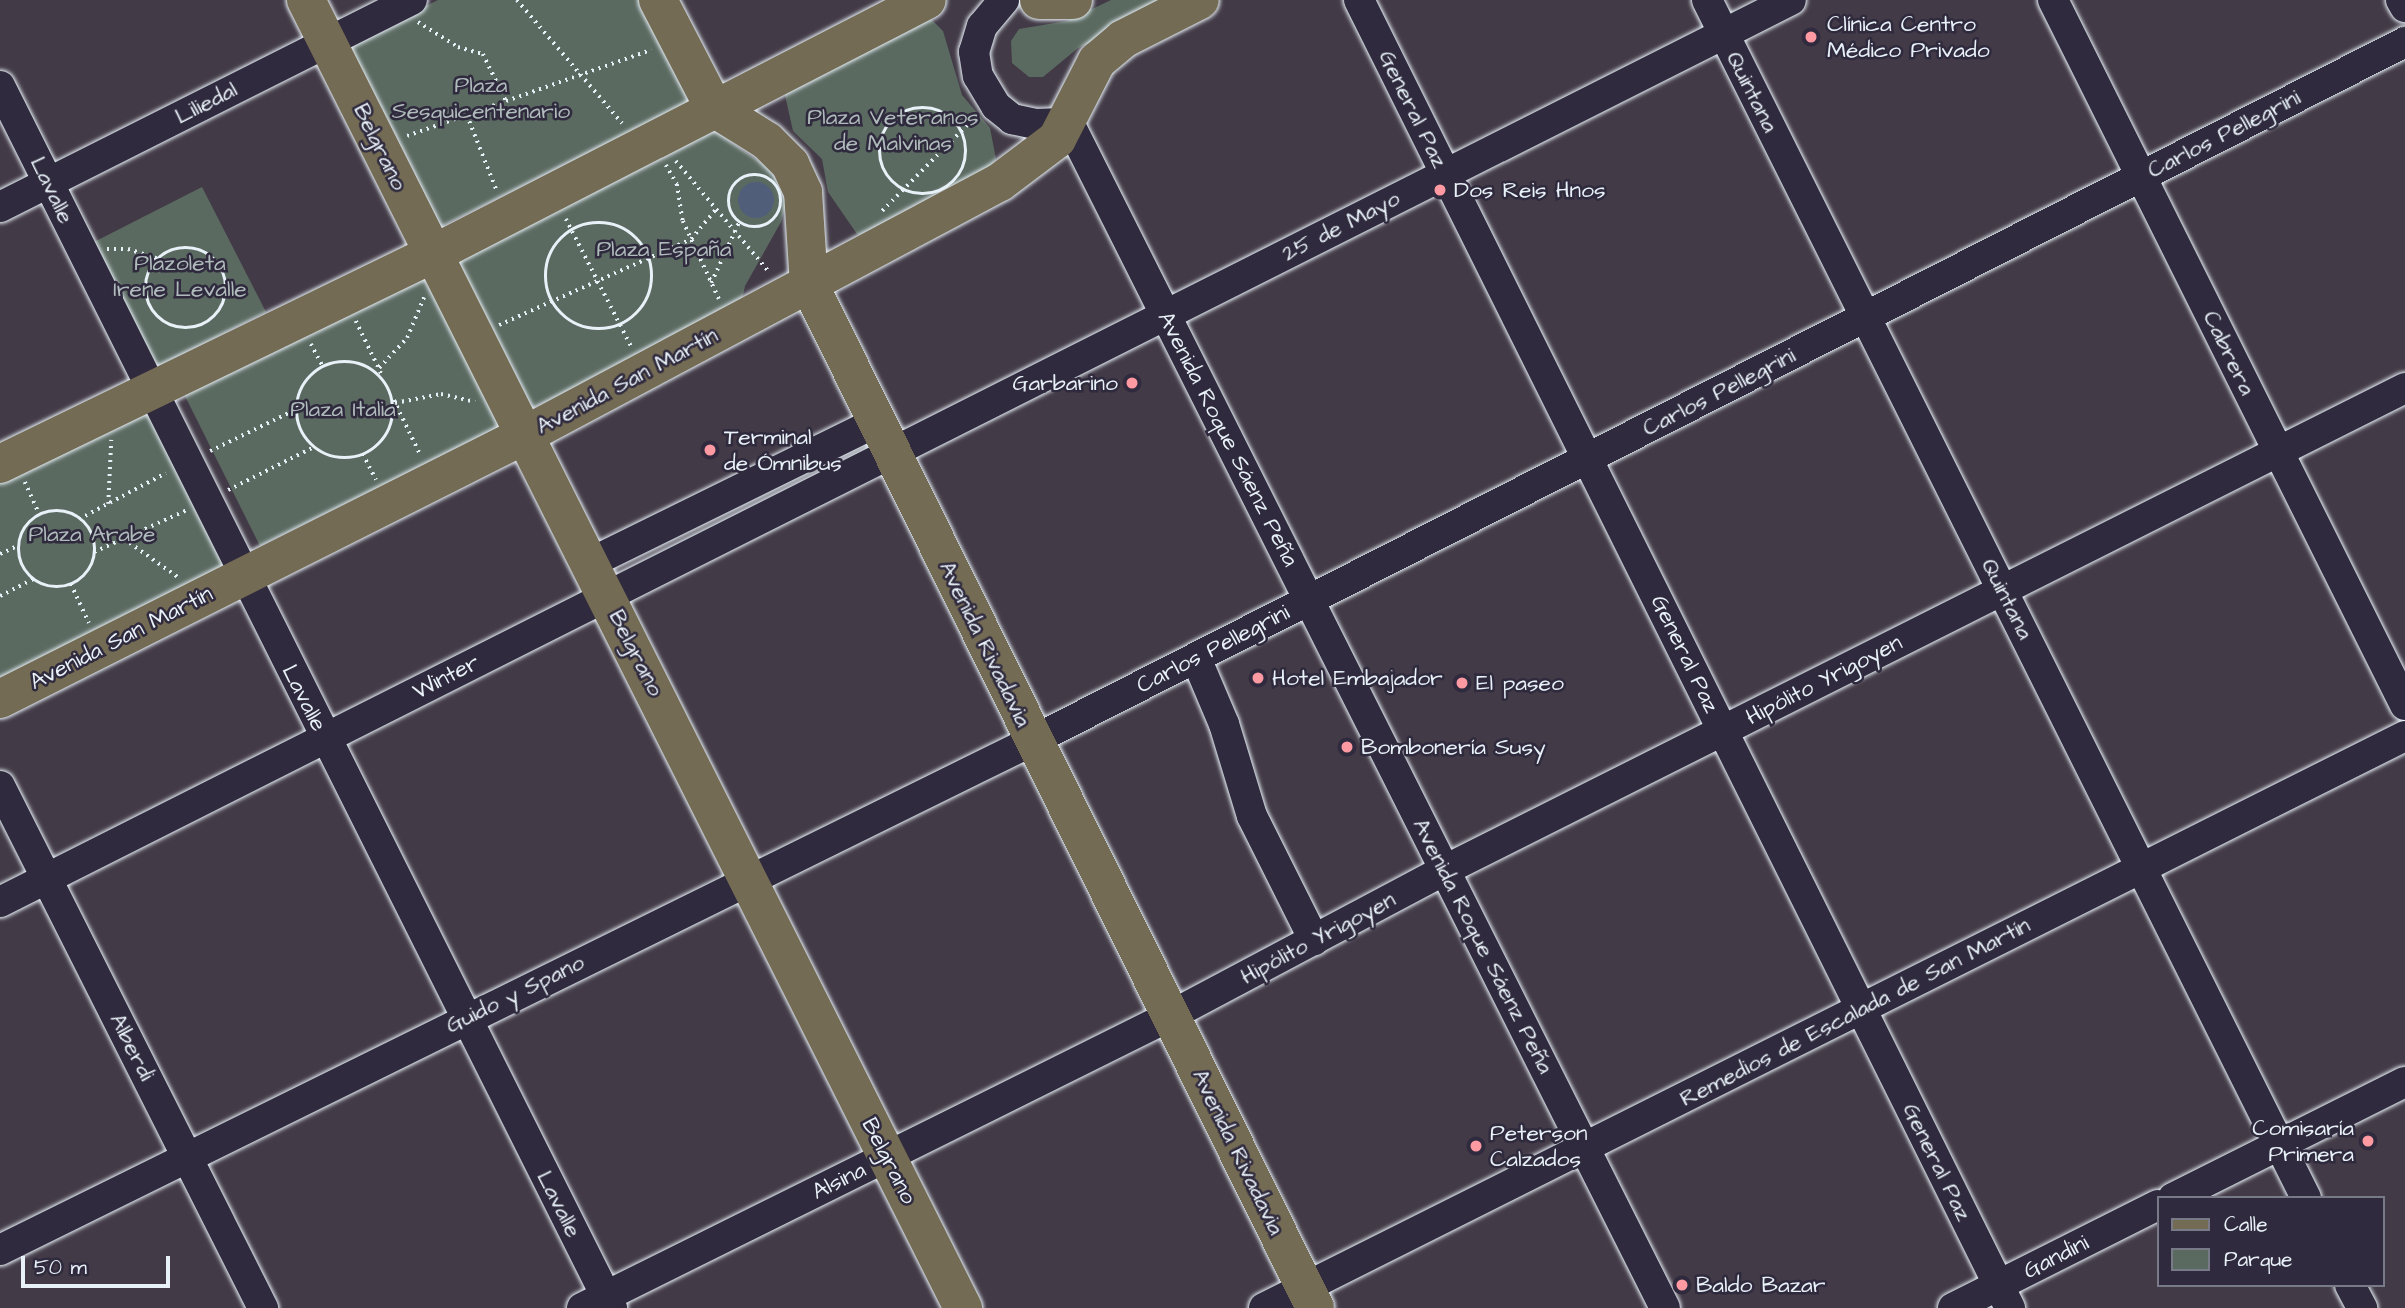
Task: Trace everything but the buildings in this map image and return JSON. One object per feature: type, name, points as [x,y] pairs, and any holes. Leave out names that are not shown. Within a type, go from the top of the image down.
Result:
[{"type":"main road","name":"Belgrano","points":[[306,0],[963,1308]]},
{"type":"main road","points":[[659,0],[714,108]]},
{"type":"main road","points":[[7,461],[433,254],[927,0]]},
{"type":"main road","points":[[1039,0],[1073,0]]},
{"type":"main road","name":"Avenida San Martín","points":[[0,699],[433,481],[520,425],[643,372],[1000,182],[1040,155],[1069,123],[1097,61],[1123,39],[1200,0]]},
{"type":"main road","name":"Avenida Rivadavia","points":[[714,108],[767,141],[790,164],[803,192],[799,290],[884,437],[1032,741],[1310,1298]]},
{"type":"street","points":[[1004,0],[982,26],[974,52],[978,76],[992,100],[1012,119],[1035,124],[1069,123]]},
{"type":"street","name":"General Paz","points":[[1359,0],[2004,1297]]},
{"type":"street","name":"Quintana","points":[[1707,0],[2305,1196]]},
{"type":"street","name":"25 de Mayo","points":[[884,437],[1165,315],[1791,0]]},
{"type":"street","name":"Cabrera","points":[[2053,0],[2405,705]]},
{"type":"street","points":[[2402,0],[2405,7]]},
{"type":"street","name":"Liliedal","points":[[0,207],[408,2]]},
{"type":"street","name":"Carlos Pellegrini","points":[[1032,741],[2405,42]]},
{"type":"street","name":"Lavalle","points":[[0,86],[185,463],[465,1018],[600,1304]]},
{"type":"street","name":"Avenida Roque Sáenz Peña","points":[[1069,123],[1665,1308]]},
{"type":"street","name":"Hipólito Yrigoyen","points":[[1170,1016],[1445,870],[2405,388]]},
{"type":"street","name":"Winter","points":[[0,902],[324,737],[599,580],[884,437]]},
{"type":"street","points":[[1196,658],[1224,724],[1252,816],[1314,940]]},
{"type":"street","name":"Remedios de Escalada de San Martín","points":[[1264,1308],[1310,1298],[1584,1147],[2405,736]]},
{"type":"street","name":"Guido y Spano","points":[[0,1250],[465,1018],[1032,741]]},
{"type":"street","name":"Alberdi","points":[[0,786],[263,1308]]},
{"type":"street","name":"Alsina","points":[[600,1304],[1170,1016]]},
{"type":"street","points":[[2177,1196],[2405,1082]]},
{"type":"street","name":"Gandini","points":[[1953,1308],[2004,1297],[2156,1206]]},
{"type":"street","points":[[2351,1287],[2362,1308]]},
{"type":"path","points":[[517,0],[581,75],[735,231],[799,290]]},
{"type":"path","points":[[408,2],[419,23],[439,36],[483,54],[506,101]]},
{"type":"path","points":[[379,146],[679,40]]},
{"type":"path","points":[[875,218],[992,100]]},
{"type":"path","points":[[916,108],[931,108],[945,113],[961,131],[967,150],[957,178],[933,193],[904,189],[885,172],[880,159],[880,146],[891,121],[916,108]]},
{"type":"path","points":[[467,115],[507,215]]},
{"type":"path","points":[[649,142],[677,184],[683,222],[731,326]]},
{"type":"path","points":[[712,284],[739,222],[729,200],[735,184],[749,175],[774,183],[781,198],[777,215],[763,226],[739,222]]},
{"type":"path","points":[[553,192],[643,372]]},
{"type":"path","points":[[475,336],[691,239],[716,209]]},
{"type":"path","points":[[599,223],[616,226],[638,241],[648,258],[652,283],[646,300],[620,325],[584,328],[568,320],[552,301],[545,277],[548,260],[555,245],[572,230],[599,223]]},
{"type":"path","points":[[84,257],[113,248],[159,259],[182,248],[207,254],[217,262],[227,286],[225,299],[211,320],[186,329],[160,319],[152,309],[146,282],[159,259]]},
{"type":"path","points":[[379,368],[407,338],[419,311],[433,254]]},
{"type":"path","points":[[345,297],[433,481]]},
{"type":"path","points":[[344,361],[372,369],[391,393],[391,424],[372,451],[340,458],[314,447],[300,430],[297,409],[304,382],[315,371],[344,361]]},
{"type":"path","points":[[395,402],[441,394],[520,425]]},
{"type":"path","points":[[79,519],[185,463],[297,409]]},
{"type":"path","points":[[108,504],[113,410]]},
{"type":"path","points":[[94,552],[205,502],[314,447]]},
{"type":"path","points":[[7,461],[40,515]]},
{"type":"path","points":[[64,512],[79,519],[91,534],[94,552],[89,568],[71,584],[58,587],[34,579],[25,570],[19,545],[22,533],[40,515],[64,512]]},
{"type":"path","points":[[124,539],[203,596]]},
{"type":"path","points":[[0,554],[19,545]]},
{"type":"path","points":[[0,596],[34,579]]},
{"type":"path","points":[[71,584],[101,648]]},
{"type":"green space","name":"Plaza Sesquicentenario","points":[[438,0],[642,0],[693,101],[438,228],[346,46]]},
{"type":"green space","points":[[1111,0],[1176,0],[1078,48],[1043,77],[1029,77],[1012,63],[1011,41],[1019,29],[1067,21]]},
{"type":"green space","name":"Plaza Veteranos de Malvinas","points":[[930,18],[943,31],[962,95],[990,128],[996,159],[984,174],[871,236],[857,234],[828,192],[822,159],[793,131],[785,95],[790,85]]},
{"type":"green space","name":"Plaza España","points":[[704,128],[715,131],[773,171],[788,197],[781,222],[745,286],[741,305],[735,314],[531,409],[453,258]]},
{"type":"green space","name":"Plazoleta Irene Levalle","points":[[202,187],[266,312],[158,367],[94,242]]},
{"type":"green space","name":"Plaza Italia","points":[[425,273],[502,426],[260,546],[183,392]]},
{"type":"green space","name":"Plaza Arabe","points":[[152,407],[229,563],[0,679],[0,480]]},
{"type":"water","points":[[756,182],[769,187],[774,200],[769,213],[756,218],[743,213],[738,200],[743,187]]},
{"type":"place","name":"Clínica Centro Médico Privado","points":[[1811,37]]},
{"type":"place","name":"Dos Reis Hnos","points":[[1440,190]]},
{"type":"place","name":"Garbarino","points":[[1132,383]]},
{"type":"place","name":"Terminal de Ómnibus","points":[[710,450]]},
{"type":"place","name":"Hotel Embajador","points":[[1258,678]]},
{"type":"place","name":"El paseo","points":[[1462,683]]},
{"type":"place","name":"Bombonería Susy","points":[[1347,747]]},
{"type":"place","name":"Comisaría Primera","points":[[2368,1141]]},
{"type":"place","name":"Peterson Calzados","points":[[1476,1146]]},
{"type":"place","name":"Baldo Bazar","points":[[1682,1285]]}]
